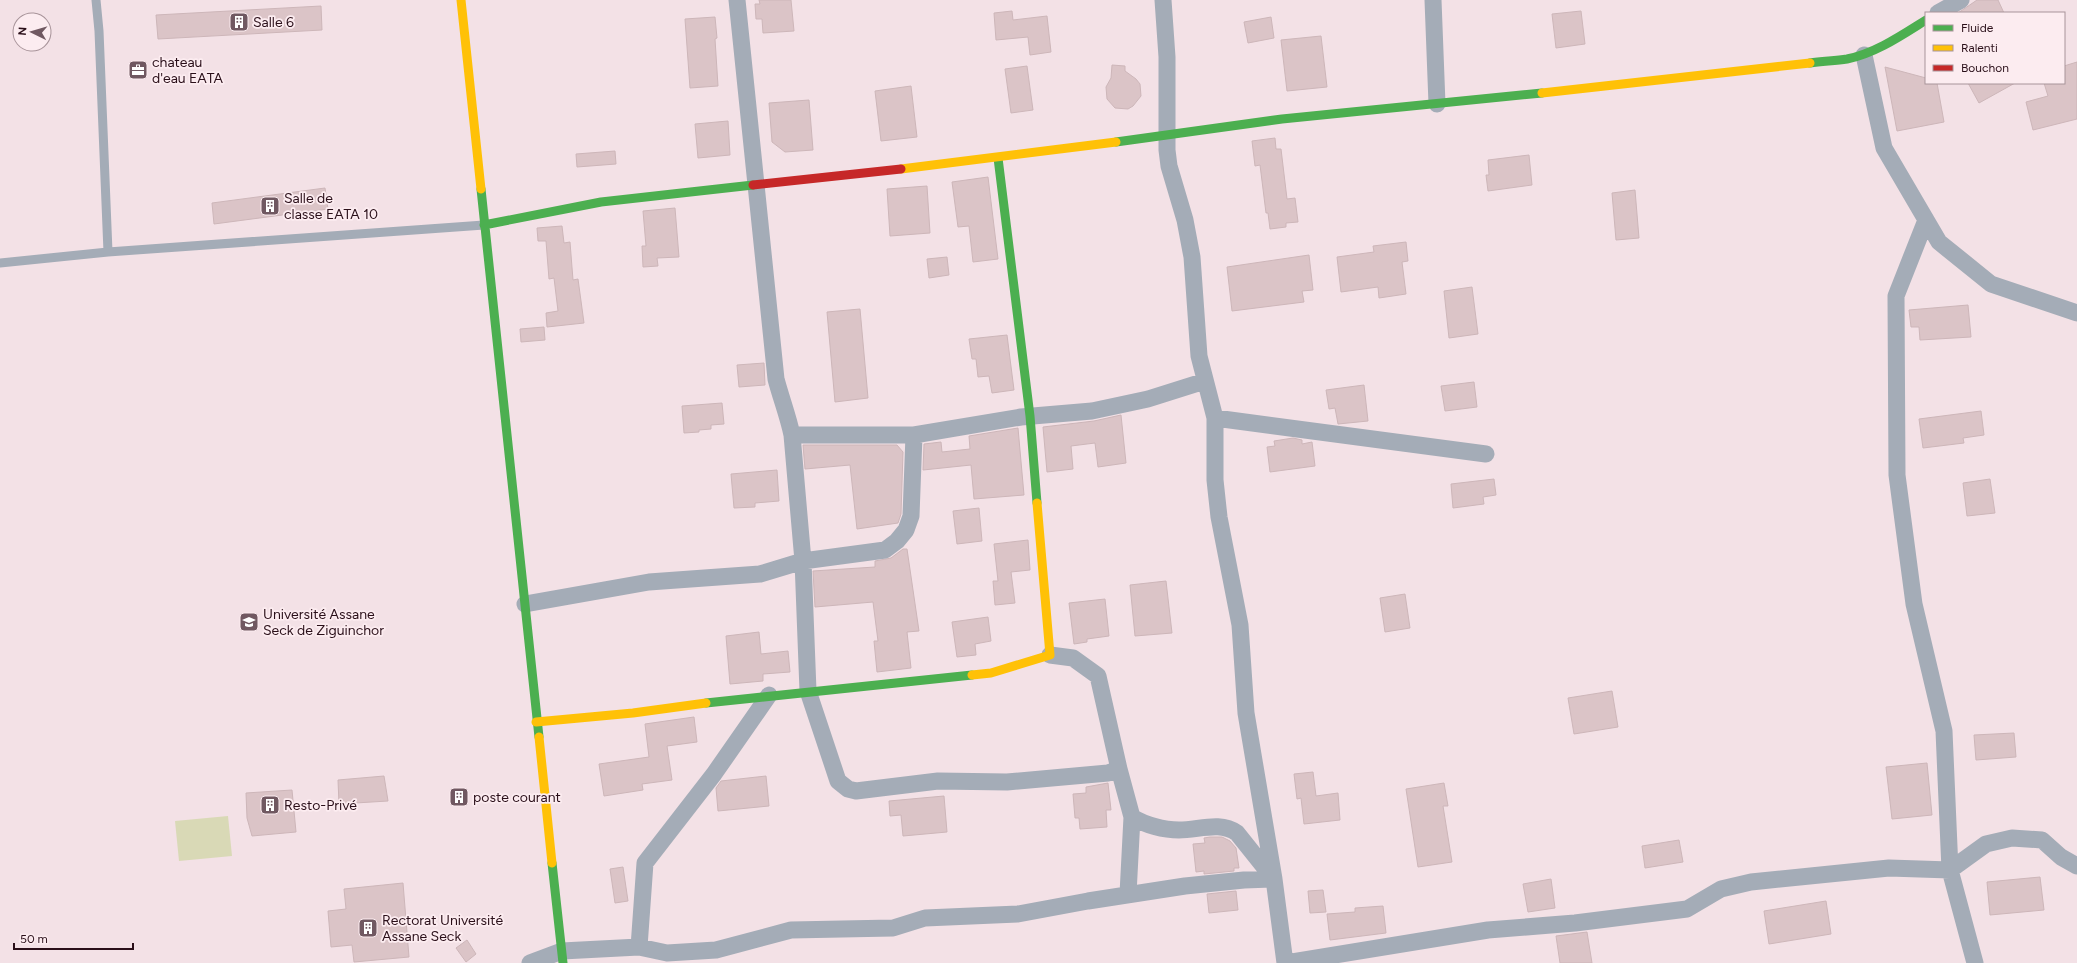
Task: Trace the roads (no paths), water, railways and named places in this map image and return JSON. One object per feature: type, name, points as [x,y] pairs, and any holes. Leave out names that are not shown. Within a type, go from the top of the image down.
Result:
[{"type":"street","points":[[461,0],[525,604],[536,722],[563,957]]},
{"type":"street","points":[[737,0],[776,379],[780,396],[788,415],[792,435],[803,561],[808,691],[838,782],[851,790],[938,781],[1007,782],[1108,773],[1119,769]]},
{"type":"street","points":[[1163,0],[1167,50],[1167,135],[1169,166],[1185,220],[1192,257],[1199,356],[1215,418],[1215,480],[1219,517],[1236,603],[1246,713],[1274,879],[1286,963],[1488,930],[1575,923],[1688,909],[1721,889],[1751,882],[1889,868],[1950,870],[1986,844],[2012,838],[2042,840],[2061,857],[2077,866]]},
{"type":"street","points":[[1433,0],[1437,104]]},
{"type":"street","points":[[1940,12],[1961,0]]},
{"type":"street","points":[[484,225],[601,202],[998,158],[1282,120],[1437,104],[1741,69],[1847,59],[1864,55],[1925,21]]},
{"type":"street","points":[[1864,55],[1884,148],[1938,242],[1990,284],[2077,313]]},
{"type":"street","points":[[998,158],[1030,416],[1050,655]]},
{"type":"street","points":[[1926,220],[1896,296],[1897,475],[1914,604],[1944,731],[1950,870],[1962,920],[1968,932],[1975,963]]},
{"type":"street","points":[[792,435],[914,435],[1030,416],[1092,411],[1148,399],[1205,381]]},
{"type":"street","points":[[1215,418],[1486,454]]},
{"type":"street","points":[[525,604],[648,582],[760,574],[803,561],[885,550],[897,541],[906,530],[911,516],[914,435]]},
{"type":"street","points":[[536,722],[633,713],[769,695],[991,673],[1050,655],[1073,658],[1098,676],[1119,769],[1132,817],[1128,894]]},
{"type":"street","points":[[639,947],[645,863],[714,774],[769,695]]},
{"type":"street","points":[[1132,817],[1158,827],[1179,830],[1222,827],[1230,828],[1236,833],[1274,879]]},
{"type":"street","points":[[530,963],[639,947],[667,953],[716,950],[790,930],[894,928],[924,918],[1018,914],[1128,894],[1244,880],[1274,879]]},
{"type":"lane","points":[[96,0],[99,31],[108,252]]},
{"type":"lane","points":[[0,263],[108,252],[484,225]]},
{"type":"place","name":"Salle 6","points":[[239,22]]},
{"type":"place","name":"chateau d'eau EATA","points":[[138,70]]},
{"type":"place","name":"Salle de classe EATA 10","points":[[270,206]]},
{"type":"place","name":"Université Assane Seck de Ziguinchor","points":[[249,622]]},
{"type":"place","name":"poste courant","points":[[459,797]]},
{"type":"place","name":"Resto-Privé","points":[[270,805]]},
{"type":"place","name":"Rectorat Université Assane Seck","points":[[368,928]]}]
